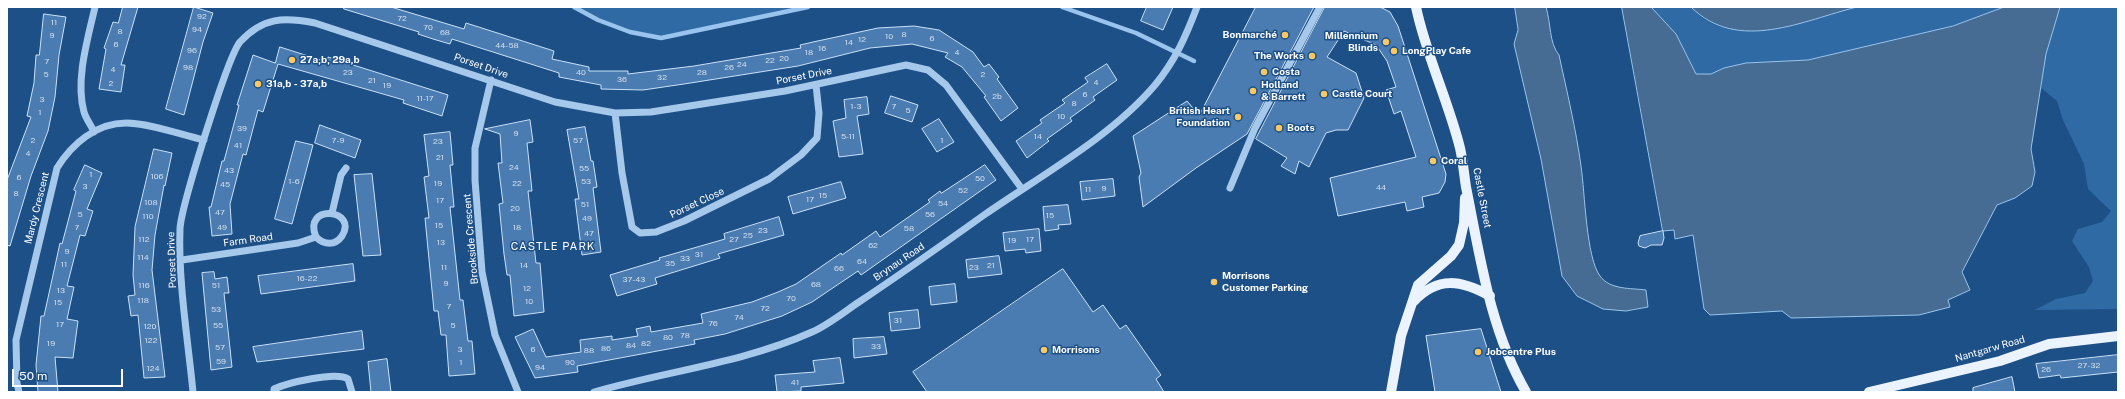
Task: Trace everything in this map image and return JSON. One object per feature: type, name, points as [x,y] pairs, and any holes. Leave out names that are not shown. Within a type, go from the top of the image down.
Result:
[{"type":"main road","points":[[1409,7],[1422,35]]},
{"type":"main road","name":"Castle Street","points":[[1416,7],[1422,35],[1447,103],[1460,149],[1466,185],[1490,296],[1506,352],[1526,392]]},
{"type":"main road","points":[[1391,392],[1401,336],[1418,285],[1451,256],[1459,245],[1464,222],[1466,185]]},
{"type":"main road","points":[[1412,304],[1424,291],[1442,284],[1461,284],[1490,296]]},
{"type":"main road","name":"Nantgarw Road","points":[[1869,392],[2000,360],[2049,344],[2118,336]]},
{"type":"street","points":[[94,132],[84,112],[81,93],[84,56],[95,7]]},
{"type":"street","name":"Brynau Road","points":[[594,392],[666,373],[761,352],[814,331],[923,259],[1100,135],[1154,86],[1171,64],[1182,45],[1197,7]]},
{"type":"street","points":[[1230,188],[1255,128],[1320,7]]},
{"type":"street","name":"Porset Drive","points":[[193,392],[180,228],[204,140],[229,64],[240,42],[265,23],[289,18],[315,23],[555,102],[615,113],[651,112],[816,85],[906,65],[928,70],[946,85],[1022,189]]},
{"type":"street","name":"Brookside Crescent","points":[[491,80],[475,148],[475,180],[482,272],[495,335],[518,392]]},
{"type":"street","name":"Porset Close","points":[[615,113],[622,173],[632,227],[640,233],[656,232],[684,221],[769,179],[801,155],[817,138],[819,113],[816,85]]},
{"type":"street","name":"Mardy Crescent","points":[[19,392],[17,383],[16,340],[57,168],[74,144],[94,132],[110,126],[126,123],[204,140]]},
{"type":"street","points":[[332,213],[341,175],[346,168]]},
{"type":"street","points":[[326,213],[332,213],[340,217],[345,227],[339,240],[334,243],[324,243],[316,236],[314,227],[318,218],[326,213]]},
{"type":"street","name":"Farm Road","points":[[182,260],[298,243],[316,236]]},
{"type":"street","points":[[274,392],[274,389],[285,384],[339,375],[348,379],[352,392]]},
{"type":"shaded area","points":[[574,7],[808,7],[661,38],[630,32],[598,20]]},
{"type":"shaded area","points":[[1515,7],[1546,7],[1548,13],[1553,45],[1559,55],[1574,124],[1581,166],[1589,240],[1595,267],[1604,281],[1609,284],[1621,288],[1646,290],[1648,307],[1626,311],[1603,309],[1577,296],[1562,276],[1541,159],[1514,44],[1518,30]]},
{"type":"shaded area","points":[[1622,7],[1651,7],[1676,34],[1696,74],[1711,74],[1724,68],[1746,63],[1808,60],[1953,26],[2004,7],[2060,7],[2046,54],[2031,149],[2035,172],[2032,186],[2015,198],[1997,205],[1962,272],[1970,290],[1948,300],[1950,307],[1919,315],[1791,318],[1782,311],[1710,315],[1704,309],[1693,235],[1675,239],[1674,230],[1663,231]]},
{"type":"shaded area","points":[[1651,7],[1691,7],[1704,19],[1718,26],[1747,31],[1857,7],[2004,7],[1953,26],[1808,60],[1746,63],[1724,68],[1711,74],[1696,74],[1684,49]]},
{"type":"shaded area","points":[[1691,7],[1857,7],[1772,30],[1750,31],[1729,29],[1709,21]]},
{"type":"shaded area","points":[[2060,7],[2118,7],[2118,309],[2035,310],[2056,299],[2085,293],[2093,281],[2089,267],[2072,241],[2078,229],[2102,222],[2111,211],[2088,189],[2084,164],[2063,120],[2057,101],[2041,88],[2046,54]]},
{"type":"building","points":[[123,7],[138,7],[121,65],[125,65],[121,92],[99,89],[106,49],[104,48],[113,22],[118,23]]},
{"type":"building","points":[[194,7],[213,13],[203,42],[184,115],[166,109]]},
{"type":"building","points":[[344,7],[391,7],[464,29],[466,23],[554,51],[552,59],[589,67],[589,71],[628,71],[628,74],[694,66],[801,48],[800,45],[878,28],[914,26],[939,30],[973,52],[984,67],[989,64],[999,77],[997,79],[1018,108],[1001,121],[984,97],[986,96],[962,67],[945,57],[948,53],[912,44],[870,48],[798,66],[643,90],[601,89],[601,85],[559,77],[559,73],[452,39],[450,44],[433,39],[418,34],[419,32],[344,9]]},
{"type":"building","points":[[1147,7],[1173,7],[1163,30],[1141,21]]},
{"type":"building","points":[[1256,7],[1314,7],[1247,134],[1196,168],[1143,207],[1139,177],[1141,173],[1133,136],[1187,101],[1199,115]]},
{"type":"building","name":"Castle Court","points":[[1325,7],[1380,7],[1390,12],[1398,26],[1446,174],[1445,182],[1439,193],[1422,197],[1424,207],[1407,211],[1405,202],[1338,216],[1330,178],[1416,157],[1401,111],[1394,114],[1386,90],[1396,87],[1387,61],[1376,45],[1344,31],[1327,57],[1356,73],[1364,98],[1348,130],[1336,130],[1326,133],[1309,167],[1299,161],[1295,174],[1281,166],[1287,158],[1256,139]]},
{"type":"building","points":[[44,14],[66,17],[59,55],[55,97],[48,131],[31,176],[10,246],[7,245],[7,180],[31,117],[27,116],[34,83],[36,55],[39,55]]},
{"type":"building","points":[[280,47],[327,62],[328,57],[448,95],[442,116],[403,103],[404,100],[278,64],[263,112],[258,110],[246,155],[243,154],[230,204],[232,234],[212,236],[209,207],[211,207],[222,161],[224,161],[239,105],[237,105],[253,55],[275,63]]},
{"type":"building","points":[[1107,64],[1117,80],[1093,97],[1095,100],[1070,118],[1072,121],[1047,139],[1049,141],[1027,158],[1016,141],[1042,123],[1040,120],[1065,103],[1062,100],[1088,82],[1085,78]]},
{"type":"building","points":[[891,96],[918,105],[912,122],[885,113]]},
{"type":"building","points":[[867,97],[869,114],[857,116],[863,154],[839,157],[833,121],[846,118],[844,100]]},
{"type":"building","points":[[939,119],[954,142],[937,152],[922,129]]},
{"type":"building","points":[[530,120],[533,142],[527,143],[532,191],[528,191],[536,263],[540,263],[544,312],[514,316],[510,275],[507,275],[504,254],[499,204],[503,203],[498,163],[502,163],[500,134],[485,129]]},
{"type":"building","points":[[320,125],[361,140],[355,158],[315,143]]},
{"type":"building","points":[[585,127],[597,187],[593,188],[601,252],[582,255],[575,199],[579,199],[567,130]]},
{"type":"building","points":[[450,132],[453,165],[450,165],[454,207],[450,207],[460,300],[463,300],[468,341],[472,341],[475,374],[449,376],[446,335],[441,335],[438,311],[434,311],[425,218],[429,218],[424,177],[429,176],[424,135]]},
{"type":"building","points":[[296,141],[313,145],[292,224],[275,219]]},
{"type":"building","points":[[154,149],[172,153],[165,186],[164,185],[155,235],[152,270],[165,377],[144,378],[138,315],[131,316],[128,296],[135,295],[133,275],[135,227]]},
{"type":"building","points":[[85,165],[102,173],[87,209],[93,211],[85,236],[80,235],[67,286],[74,287],[67,319],[78,321],[73,358],[55,357],[58,392],[38,392],[36,365],[41,316],[44,316],[60,243],[62,244],[76,191],[74,190]]},
{"type":"building","points":[[985,165],[996,180],[861,275],[858,271],[812,302],[782,316],[725,334],[694,340],[695,344],[577,366],[578,372],[535,378],[515,337],[533,329],[546,357],[581,352],[580,340],[612,336],[612,340],[638,336],[636,329],[650,326],[651,332],[703,323],[701,314],[752,302],[778,292],[796,284],[841,253],[842,255],[876,231],[880,237],[930,202],[928,200],[940,191],[941,193]]},
{"type":"building","points":[[372,174],[381,255],[363,256],[354,175]]},
{"type":"building","points":[[1113,179],[1115,196],[1082,200],[1080,182]]},
{"type":"building","points":[[841,182],[846,198],[793,214],[788,197]]},
{"type":"building","points":[[1068,205],[1071,224],[1058,225],[1059,229],[1045,231],[1043,207]]},
{"type":"building","points":[[779,217],[784,235],[718,254],[720,258],[655,278],[657,284],[617,296],[610,275],[660,260],[659,258],[725,239],[724,234]]},
{"type":"building","points":[[1039,229],[1041,251],[1026,253],[1025,249],[1005,251],[1003,233]]},
{"type":"building","points":[[1663,231],[1664,238],[1662,245],[1651,245],[1645,248],[1639,246],[1638,243],[1640,236]]},
{"type":"building","points":[[999,256],[1002,274],[968,278],[966,260]]},
{"type":"building","points":[[353,264],[355,281],[261,294],[258,276]]},
{"type":"building","name":"Morrisons","points":[[1063,269],[1093,312],[1103,305],[1120,329],[1126,325],[1161,375],[1156,379],[1164,392],[927,392],[913,372]]},
{"type":"building","points":[[214,272],[215,279],[227,277],[229,293],[224,293],[232,367],[211,370],[202,273]]},
{"type":"building","points":[[955,284],[957,302],[931,305],[929,287]]},
{"type":"building","points":[[918,310],[920,328],[891,331],[889,313]]},
{"type":"building","points":[[1481,329],[1501,392],[1435,392],[1426,336]]},
{"type":"building","points":[[362,331],[364,349],[257,362],[253,347]]},
{"type":"building","points":[[884,337],[887,354],[854,358],[853,339]]},
{"type":"building","points":[[2118,355],[2118,372],[2061,378],[2060,375],[2039,378],[2036,364]]},
{"type":"building","points":[[840,358],[844,383],[801,387],[801,391],[777,392],[775,375],[815,372],[813,361]]},
{"type":"building","points":[[387,359],[391,392],[371,392],[368,362]]},
{"type":"building","points":[[2012,377],[2015,392],[1973,392],[1973,388]]},
{"type":"waterway","points":[[574,7],[598,20],[630,32],[661,38],[808,7]]},
{"type":"waterway","points":[[1062,7],[1136,33],[1194,61]]},
{"type":"place","name":"Bonmarché","points":[[1285,35]]},
{"type":"place","name":"Millennium Blinds","points":[[1386,42]]},
{"type":"place","name":"LongPlay Cafe","points":[[1394,51]]},
{"type":"place","name":"The Works","points":[[1312,56]]},
{"type":"place","name":"27a,b, 29a,b","points":[[292,60]]},
{"type":"place","name":"Costa","points":[[1264,72]]},
{"type":"place","name":"31a,b - 37a,b","points":[[258,84]]},
{"type":"place","name":"Holland & Barrett","points":[[1253,91]]},
{"type":"place","name":"Castle Court","points":[[1324,94]]},
{"type":"place","name":"British Heart Foundation","points":[[1238,117]]},
{"type":"place","name":"Boots","points":[[1279,128]]},
{"type":"place","name":"Coral","points":[[1433,161]]},
{"type":"place","name":"Morrisons Customer Parking","points":[[1214,282]]},
{"type":"place","name":"Morrisons","points":[[1044,350]]},
{"type":"place","name":"Jobcentre Plus","points":[[1478,352]]},
{"type":"district","name":"CASTLE PARK","points":[[553,247]]}]
